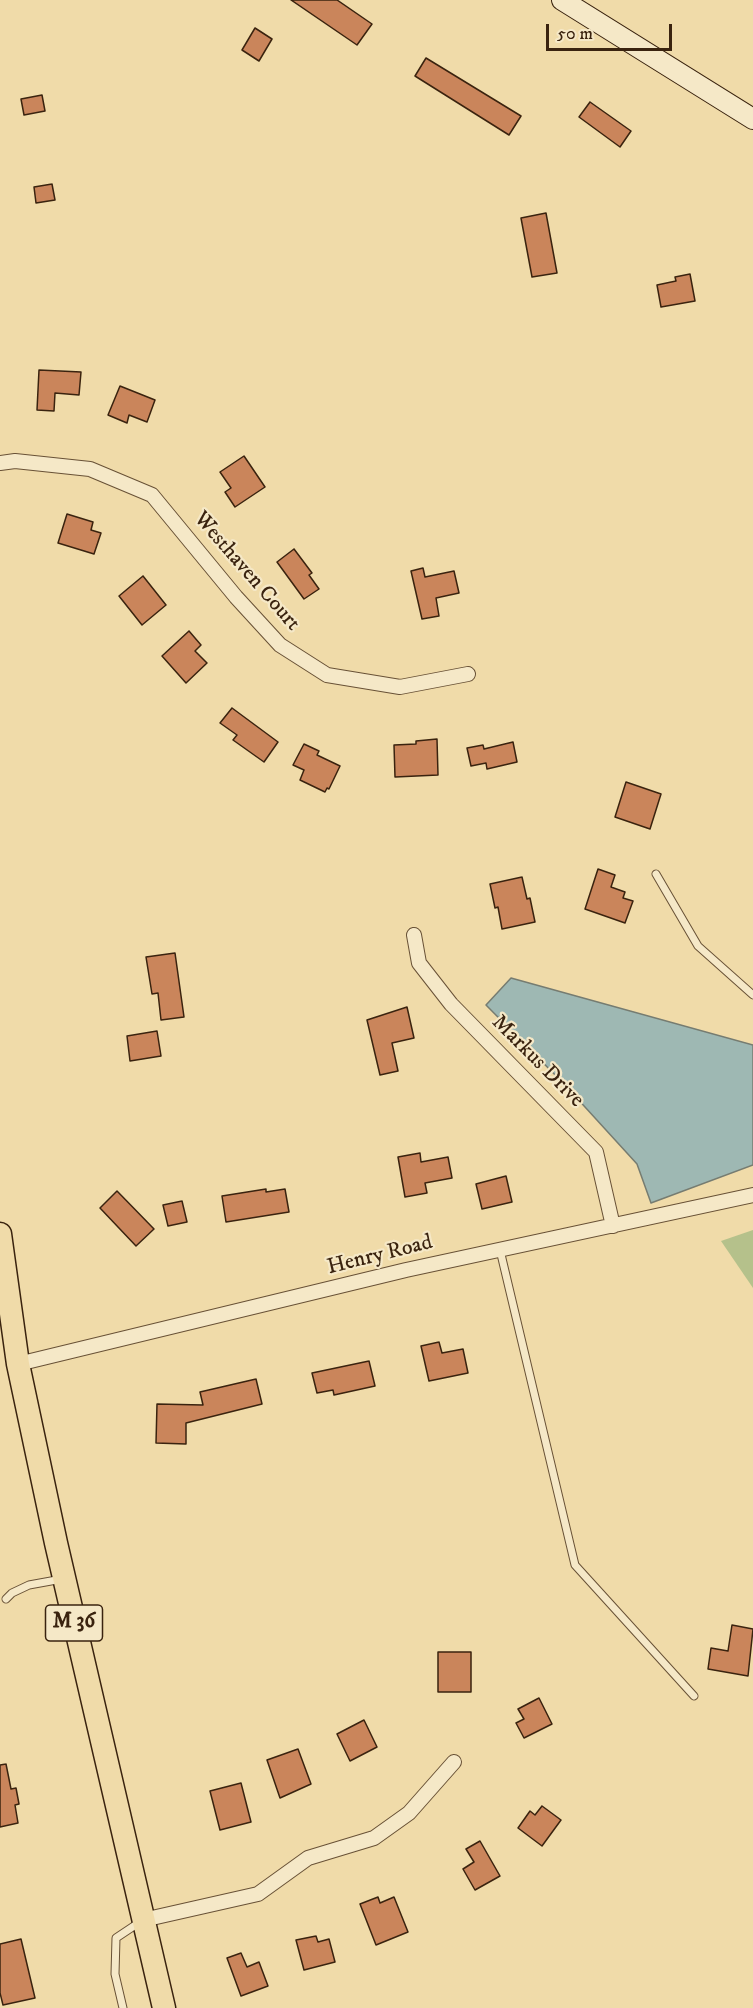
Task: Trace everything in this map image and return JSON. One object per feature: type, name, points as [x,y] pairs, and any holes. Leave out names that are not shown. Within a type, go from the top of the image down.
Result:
[{"type":"main road","points":[[562,0],[753,119]]},
{"type":"main road","name":"M 36","points":[[0,1234],[18,1364],[63,1578],[164,2008]]},
{"type":"street","name":"Westhaven Court","points":[[0,463],[15,461],[90,469],[152,495],[236,597],[280,645],[327,675],[400,687],[468,674]]},
{"type":"street","name":"Markus Drive","points":[[414,935],[419,963],[451,1004],[596,1152],[613,1226]]},
{"type":"street","name":"Henry Road","points":[[18,1364],[406,1270],[753,1195]]},
{"type":"street","points":[[143,1920],[258,1894],[308,1858],[375,1838],[408,1813],[454,1762]]},
{"type":"lane","points":[[656,874],[698,946],[753,995]]},
{"type":"lane","points":[[500,1250],[575,1565],[694,1696]]},
{"type":"lane","points":[[6,1599],[12,1593],[29,1585],[63,1578]]},
{"type":"lane","points":[[123,2008],[115,1974],[116,1938],[143,1920]]},
{"type":"green space","points":[[753,1230],[753,1288],[721,1241]]},
{"type":"water","points":[[511,978],[753,1045],[753,1165],[651,1203],[637,1164],[564,1084],[486,1005]]},
{"type":"building","points":[[291,0],[337,0],[372,24],[357,45]]},
{"type":"building","points":[[255,28],[272,39],[259,61],[242,50]]},
{"type":"building","points":[[426,58],[521,116],[509,135],[415,76]]},
{"type":"building","points":[[42,95],[45,111],[24,115],[21,99]]},
{"type":"building","points":[[590,102],[631,131],[620,147],[579,117]]},
{"type":"building","points":[[52,184],[55,200],[36,203],[34,187]]},
{"type":"building","points":[[546,213],[557,273],[532,277],[521,218]]},
{"type":"building","points":[[690,274],[695,301],[661,307],[657,285],[676,281],[675,277]]},
{"type":"building","points":[[39,370],[81,372],[79,395],[55,393],[54,411],[37,410]]},
{"type":"building","points":[[120,386],[155,400],[147,422],[129,415],[127,423],[108,415]]},
{"type":"building","points":[[244,456],[265,487],[235,507],[225,492],[231,488],[220,472]]},
{"type":"building","points":[[67,514],[93,522],[91,530],[101,533],[94,554],[58,543]]},
{"type":"building","points":[[294,549],[312,573],[309,575],[319,589],[304,599],[277,562]]},
{"type":"building","points":[[423,568],[425,577],[454,571],[459,593],[436,598],[439,616],[422,619],[411,571]]},
{"type":"building","points":[[143,576],[166,605],[142,625],[119,596]]},
{"type":"building","points":[[189,631],[201,645],[195,651],[207,663],[186,683],[162,656]]},
{"type":"building","points":[[232,708],[278,742],[264,762],[233,740],[237,735],[220,723]]},
{"type":"building","points":[[437,739],[438,775],[395,777],[394,745],[416,744],[416,741]]},
{"type":"building","points":[[513,742],[517,762],[487,769],[486,763],[471,766],[467,748],[483,745],[484,749]]},
{"type":"building","points":[[304,744],[319,751],[317,755],[340,766],[329,789],[327,788],[325,792],[300,780],[304,770],[293,765]]},
{"type":"building","points":[[626,782],[661,794],[650,829],[615,817]]},
{"type":"building","points":[[598,869],[615,875],[611,887],[625,892],[623,898],[633,901],[625,923],[585,909]]},
{"type":"building","points":[[522,877],[527,899],[530,898],[535,922],[502,929],[498,907],[495,908],[490,884]]},
{"type":"building","points":[[175,953],[184,1017],[161,1020],[158,993],[152,994],[146,957]]},
{"type":"building","points":[[407,1007],[414,1038],[392,1043],[398,1071],[380,1075],[367,1020]]},
{"type":"building","points":[[157,1031],[161,1056],[130,1061],[127,1036]]},
{"type":"building","points":[[420,1153],[421,1162],[448,1157],[452,1178],[425,1183],[427,1193],[405,1197],[398,1157]]},
{"type":"building","points":[[506,1176],[512,1202],[482,1209],[476,1184]]},
{"type":"building","points":[[266,1189],[266,1192],[285,1189],[289,1212],[226,1222],[222,1196]]},
{"type":"building","points":[[117,1191],[154,1229],[136,1246],[100,1208]]},
{"type":"building","points":[[182,1201],[187,1222],[168,1226],[163,1205]]},
{"type":"building","points":[[439,1342],[442,1353],[463,1349],[468,1373],[429,1381],[421,1346]]},
{"type":"building","points":[[369,1361],[375,1386],[334,1395],[333,1390],[317,1393],[312,1373]]},
{"type":"building","points":[[256,1379],[262,1404],[186,1423],[186,1444],[156,1443],[157,1404],[203,1405],[200,1392]]},
{"type":"building","points":[[732,1625],[753,1629],[748,1676],[708,1669],[711,1648],[728,1651]]},
{"type":"building","points":[[438,1652],[471,1652],[471,1692],[438,1692]]},
{"type":"building","points":[[539,1698],[552,1724],[524,1738],[516,1723],[524,1719],[518,1709]]},
{"type":"building","points":[[364,1720],[377,1747],[350,1761],[337,1734]]},
{"type":"building","points":[[298,1749],[311,1784],[280,1798],[267,1760]]},
{"type":"building","points":[[6,1764],[11,1789],[16,1788],[19,1804],[15,1805],[18,1823],[0,1827],[0,1765]]},
{"type":"building","points":[[241,1783],[251,1822],[220,1830],[210,1791]]},
{"type":"building","points":[[542,1806],[561,1820],[542,1846],[518,1828],[530,1811],[535,1815]]},
{"type":"building","points":[[480,1841],[500,1876],[475,1890],[463,1869],[474,1862],[466,1849]]},
{"type":"building","points":[[378,1897],[380,1903],[394,1897],[408,1932],[376,1945],[360,1904]]},
{"type":"building","points":[[316,1936],[318,1942],[329,1939],[335,1962],[304,1970],[296,1940]]},
{"type":"building","points":[[21,1939],[35,1998],[3,2005],[0,1993],[0,1944]]},
{"type":"building","points":[[241,1953],[247,1967],[259,1962],[268,1986],[241,1996],[227,1958]]}]
